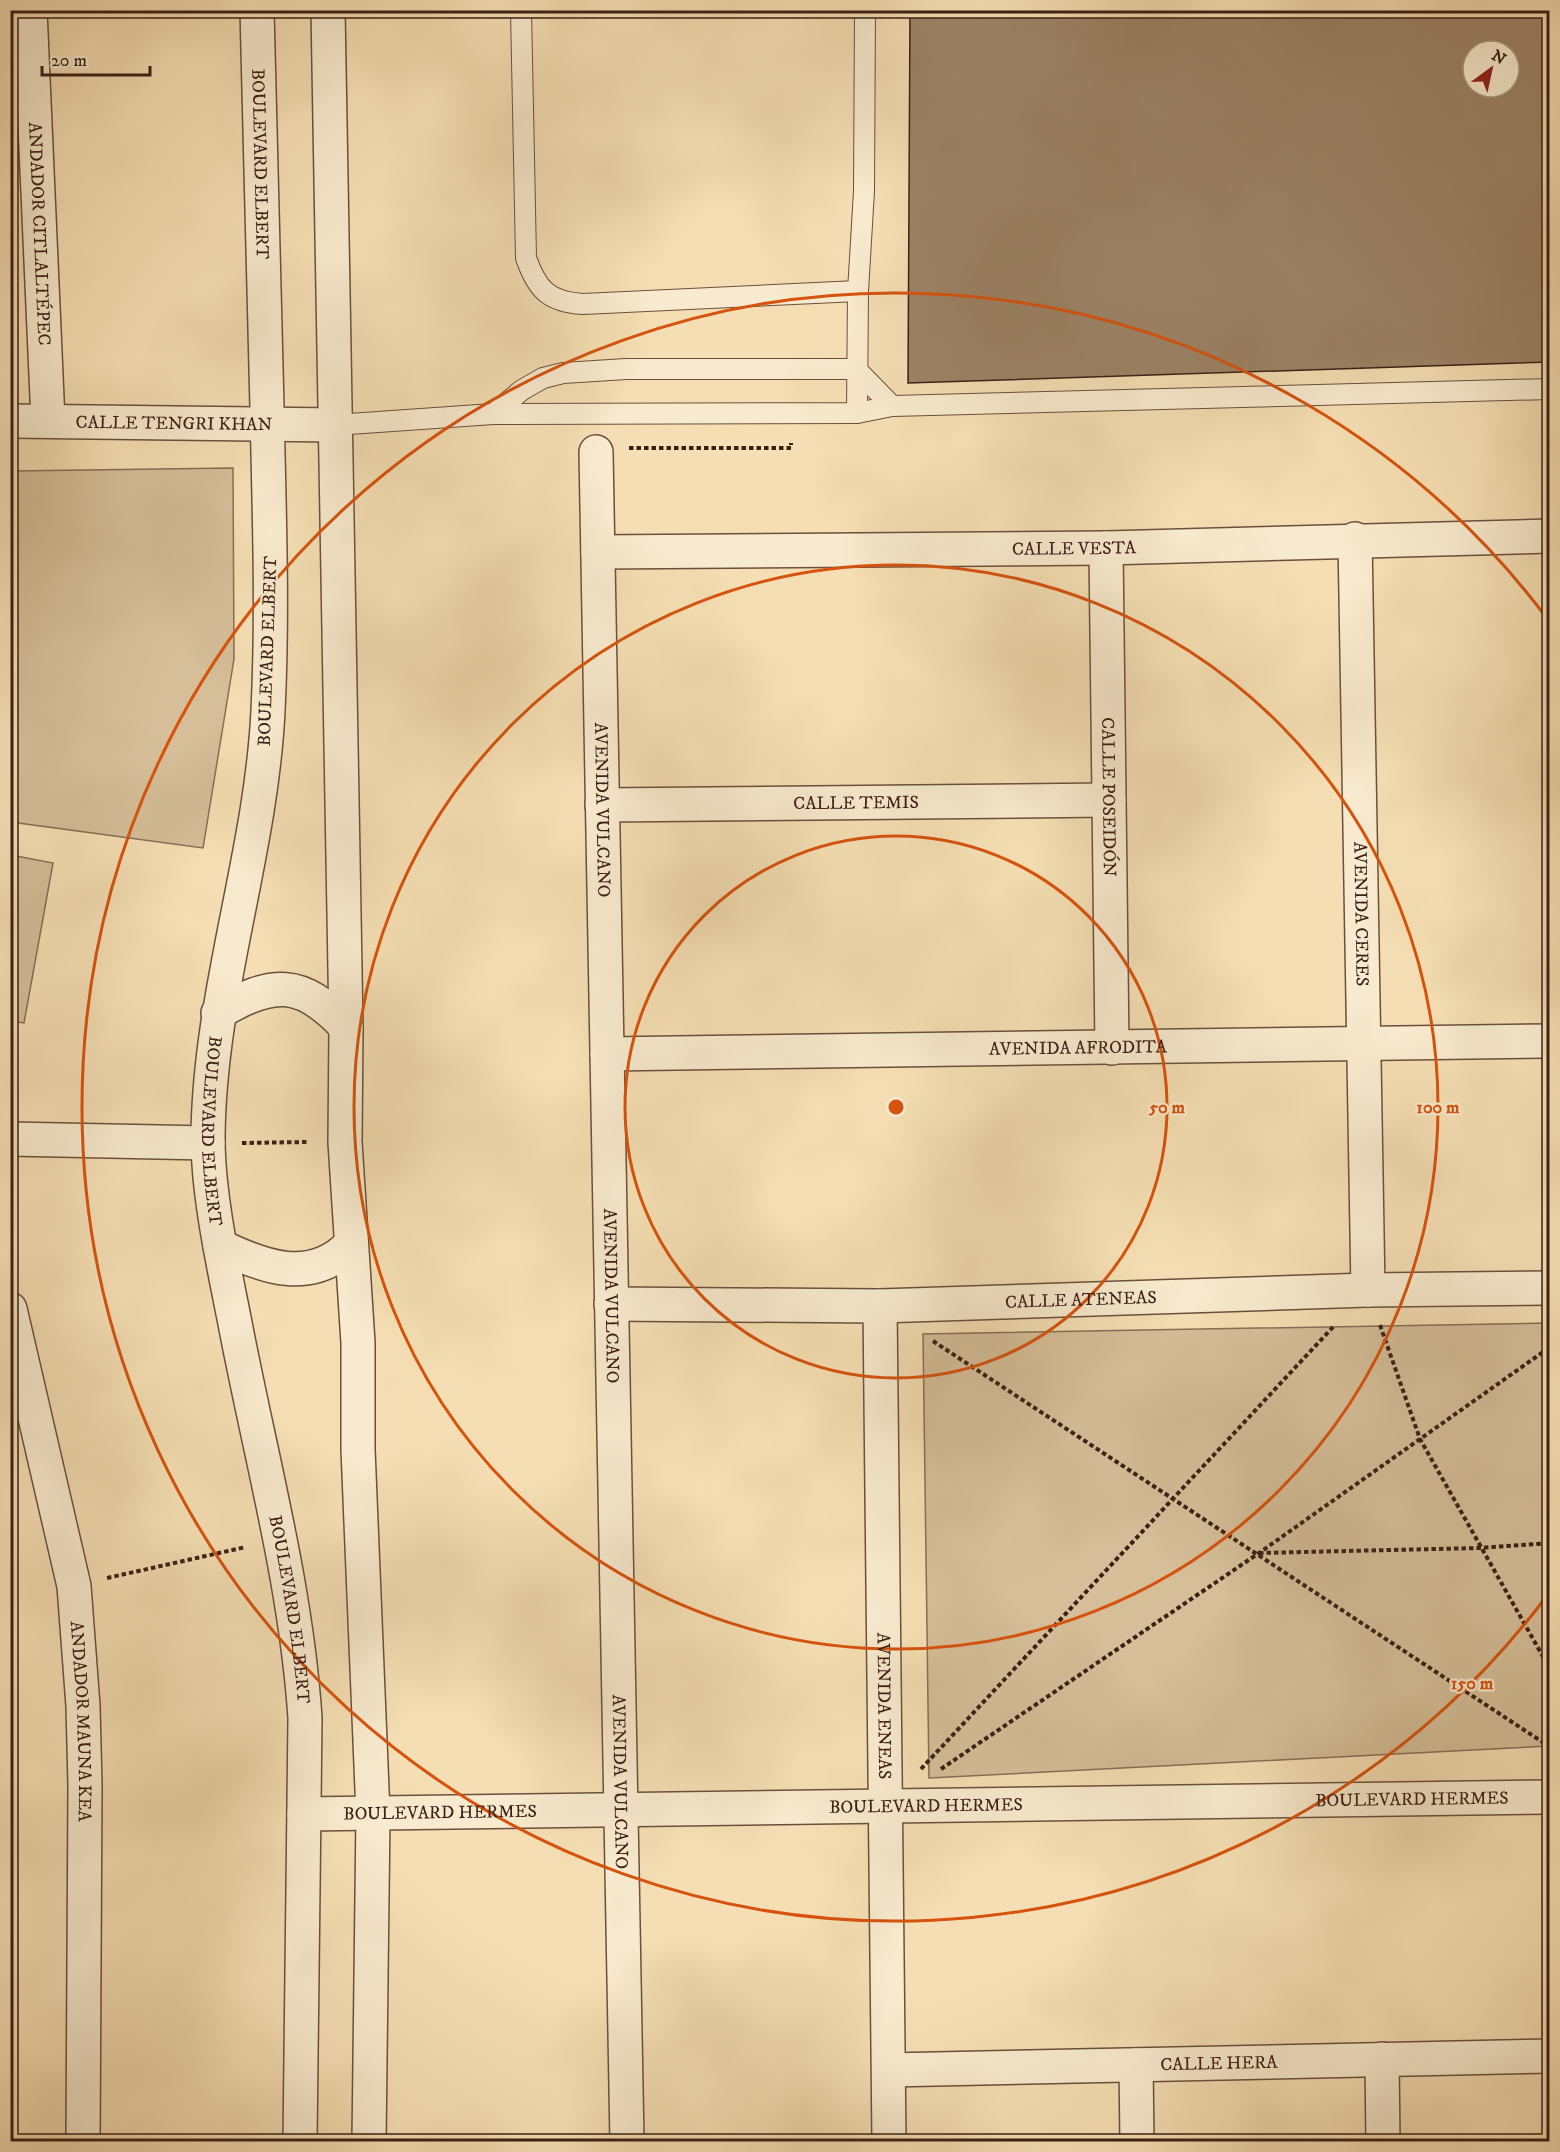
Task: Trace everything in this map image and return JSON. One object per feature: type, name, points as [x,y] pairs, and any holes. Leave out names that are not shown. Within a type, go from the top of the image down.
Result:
[{"type":"street","name":"ANDADOR CITLALTÉPEC","points":[[30,10],[48,421]]},
{"type":"street","name":"BOULEVARD ELBERT","points":[[257,10],[271,602],[268,714],[259,797],[218,1013],[211,1073],[208,1143],[220,1246],[281,1539],[301,1656],[304,1718],[304,1814],[300,2142]]},
{"type":"street","points":[[328,10],[346,1027],[345,1142],[358,1343],[358,1449],[373,1814],[369,2142]]},
{"type":"street","name":"CALLE TENGRI KHAN","points":[[10,421],[267,426],[335,425]]},
{"type":"street","name":"AVENIDA VULCANO","points":[[596,452],[627,2142]]},
{"type":"street","name":"CALLE VESTA","points":[[598,552],[1106,548],[1355,539],[1550,536]]},
{"type":"street","name":"AVENIDA CERES","points":[[1355,539],[1368,1290]]},
{"type":"street","name":"CALLE POSEIDÓN","points":[[1106,548],[1112,1048]]},
{"type":"street","name":"CALLE TEMIS","points":[[602,805],[1109,800]]},
{"type":"street","points":[[218,1013],[261,991],[280,988],[298,991],[315,999],[346,1027]]},
{"type":"street","name":"AVENIDA AFRODITA","points":[[607,1054],[1550,1041]]},
{"type":"street","points":[[10,1139],[208,1143]]},
{"type":"street","points":[[220,1246],[244,1258],[290,1269],[313,1268],[329,1263],[350,1245]]},
{"type":"street","name":"CALLE ATENEAS","points":[[612,1304],[880,1306],[1368,1290],[1550,1288]]},
{"type":"street","name":"AVENIDA ENEAS","points":[[880,1306],[890,2142]]},
{"type":"street","name":"ANDADOR MAUNA KEA","points":[[10,1309],[74,1586],[83,1706],[85,1785],[83,2142]]},
{"type":"street","name":"BOULEVARD HERMES","points":[[304,1814],[1550,1797]]},
{"type":"street","name":"CALLE HERA","points":[[889,2070],[1550,2056]]},
{"type":"street","points":[[1382,2059],[1383,2142]]},
{"type":"street","points":[[1136,2065],[1137,2142]]},
{"type":"lane","points":[[521,10],[526,258],[534,281],[548,294],[566,303],[583,304],[858,291]]},
{"type":"lane","points":[[857,413],[858,291],[864,191],[866,10]]},
{"type":"lane","points":[[493,414],[522,390],[543,378],[563,373],[626,369],[856,369],[892,406]]},
{"type":"lane","points":[[335,425],[493,414],[857,413],[892,406],[1550,389]]},
{"type":"path","points":[[596,452],[595,448],[791,448],[790,443]]},
{"type":"path","points":[[208,1143],[345,1142]]},
{"type":"path","points":[[885,1807],[1172,1496],[1368,1290],[1420,1439],[1479,1548],[1550,1669]]},
{"type":"path","points":[[880,1306],[1259,1553],[1550,1747]]},
{"type":"path","points":[[938,1771],[1259,1553],[1550,1347]]},
{"type":"path","points":[[74,1586],[281,1539]]},
{"type":"path","points":[[1259,1553],[1479,1548],[1550,1543]]},
{"type":"shaded area","points":[[233,468],[234,659],[203,848],[11,822],[11,471]]},
{"type":"shaded area","points":[[11,855],[53,863],[24,1023],[11,1021]]},
{"type":"shaded area","points":[[1549,1323],[1549,1746],[929,1778],[923,1334]]},
{"type":"building","points":[[910,10],[1550,10],[1550,362],[908,383]]}]
